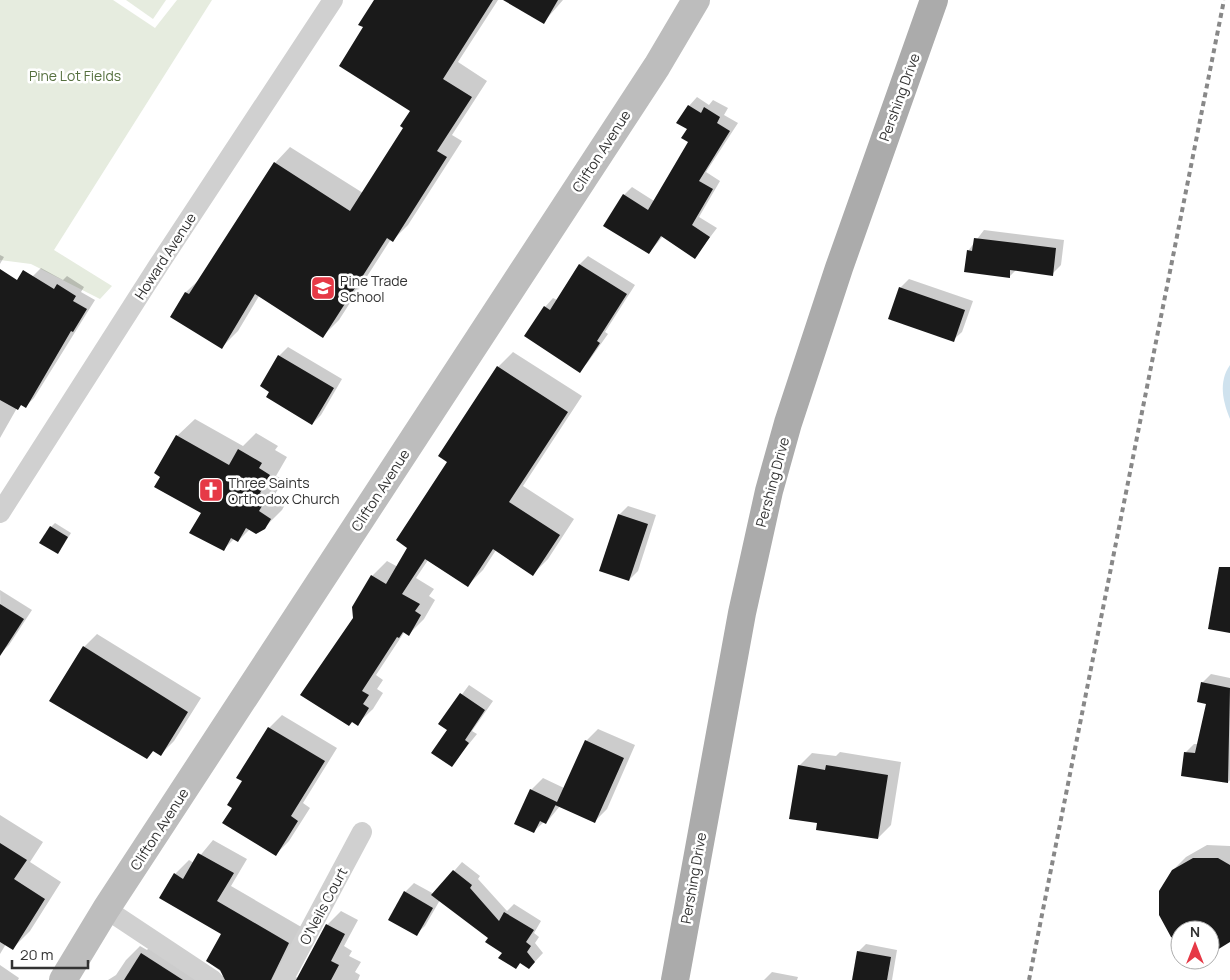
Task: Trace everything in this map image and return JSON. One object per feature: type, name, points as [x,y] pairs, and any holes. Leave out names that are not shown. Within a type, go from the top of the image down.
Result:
[{"type":"main road","name":"Clifton Avenue","points":[[63,980],[106,909],[652,74],[696,0]]},
{"type":"main road","name":"Pershing Drive","points":[[675,980],[742,613],[769,492],[788,423],[839,268],[934,0]]},
{"type":"street","name":"Howard Avenue","points":[[0,513],[158,266],[333,0]]},
{"type":"street","name":"O'Neils Court","points":[[283,980],[362,832]]},
{"type":"street","points":[[106,909],[213,980]]},
{"type":"green space","name":"Pine Lot Fields","points":[[0,0],[113,0],[155,28],[177,0],[212,0],[54,250],[112,286],[100,299],[31,264],[0,260]]},
{"type":"green space","points":[[126,0],[166,0],[153,19]]},
{"type":"water","points":[[1230,365],[1230,419],[1225,406],[1223,385]]},
{"type":"building","points":[[374,0],[493,0],[443,79],[472,97],[437,151],[447,157],[393,242],[387,238],[323,338],[255,294],[222,349],[170,317],[185,292],[189,294],[274,162],[350,211],[403,128],[400,126],[410,111],[339,66],[363,27],[358,25]]},
{"type":"building","points":[[503,0],[558,0],[544,24]]},
{"type":"building","points":[[688,105],[701,113],[704,107],[720,117],[717,123],[730,131],[699,181],[713,189],[692,225],[710,237],[695,259],[661,236],[649,254],[603,226],[623,194],[648,210],[688,142],[681,138],[687,129],[676,123]]},
{"type":"building","points":[[974,238],[1056,248],[1053,276],[1010,270],[1010,278],[964,272],[967,250],[972,251]]},
{"type":"building","points":[[579,264],[627,294],[597,341],[600,343],[580,373],[524,336],[544,306],[550,310]]},
{"type":"building","points":[[0,269],[17,280],[23,270],[54,289],[57,284],[76,296],[73,301],[87,309],[73,332],[71,331],[26,408],[21,405],[18,410],[0,400]]},
{"type":"building","points":[[899,287],[965,310],[954,342],[888,319]]},
{"type":"building","points":[[278,355],[334,388],[312,425],[266,397],[269,392],[260,386]]},
{"type":"building","points":[[497,366],[568,412],[509,502],[560,535],[533,576],[493,549],[468,587],[425,559],[402,594],[420,604],[415,611],[421,615],[409,636],[403,632],[399,638],[397,637],[362,691],[369,695],[363,704],[369,708],[358,726],[352,722],[349,726],[300,695],[353,618],[352,607],[371,575],[386,584],[407,548],[396,540],[447,462],[438,456]]},
{"type":"building","name":"Three Saints Orthodox Church","points":[[176,435],[229,465],[238,449],[262,463],[259,468],[270,475],[260,493],[267,498],[259,511],[271,519],[265,529],[256,534],[246,528],[238,542],[231,538],[224,551],[189,533],[201,513],[154,487],[160,477],[154,473]]},
{"type":"building","points":[[618,514],[648,524],[629,581],[599,571]]},
{"type":"building","points":[[50,526],[68,537],[58,554],[39,543]]},
{"type":"building","points":[[1219,567],[1230,567],[1230,633],[1208,629]]},
{"type":"building","points":[[0,604],[24,619],[0,656]]},
{"type":"building","points":[[83,646],[188,712],[161,756],[153,751],[147,759],[49,701]]},
{"type":"building","points":[[1201,682],[1230,688],[1228,783],[1181,776],[1184,752],[1195,753],[1206,704],[1197,702]]},
{"type":"building","points":[[460,693],[485,710],[465,740],[469,743],[452,767],[431,753],[447,730],[438,724]]},
{"type":"building","points":[[268,727],[325,761],[291,816],[298,821],[276,856],[222,823],[232,808],[227,805],[242,781],[236,778]]},
{"type":"building","points":[[585,740],[624,758],[595,823],[555,805],[546,824],[540,821],[534,833],[514,824],[530,789],[557,802]]},
{"type":"building","points":[[798,765],[825,770],[826,765],[888,775],[878,839],[816,830],[817,823],[789,819]]},
{"type":"building","points":[[0,843],[27,860],[14,879],[45,899],[13,950],[0,942]]},
{"type":"building","points":[[198,853],[234,873],[217,901],[289,943],[271,980],[225,980],[220,970],[206,961],[221,934],[159,898],[174,873],[183,879]]},
{"type":"building","points":[[1193,858],[1218,858],[1230,865],[1230,942],[1220,948],[1220,920],[1170,920],[1170,935],[1159,915],[1159,891],[1172,870]]},
{"type":"building","points":[[453,870],[472,885],[470,888],[499,921],[504,912],[534,930],[526,942],[531,946],[527,952],[535,962],[529,969],[520,963],[516,969],[498,958],[502,953],[485,942],[488,938],[431,895]]},
{"type":"building","points":[[404,891],[433,908],[417,936],[388,920]]},
{"type":"building","points":[[326,924],[345,934],[331,961],[339,965],[331,980],[296,980]]},
{"type":"building","points":[[857,951],[891,957],[887,980],[852,980]]},
{"type":"building","points":[[141,953],[183,980],[124,980]]},
{"type":"railway","points":[[1029,980],[1224,0]]},
{"type":"place","name":"Pine Trade School","points":[[323,288]]},
{"type":"place","name":"Three Saints Orthodox Church","points":[[211,490]]}]
